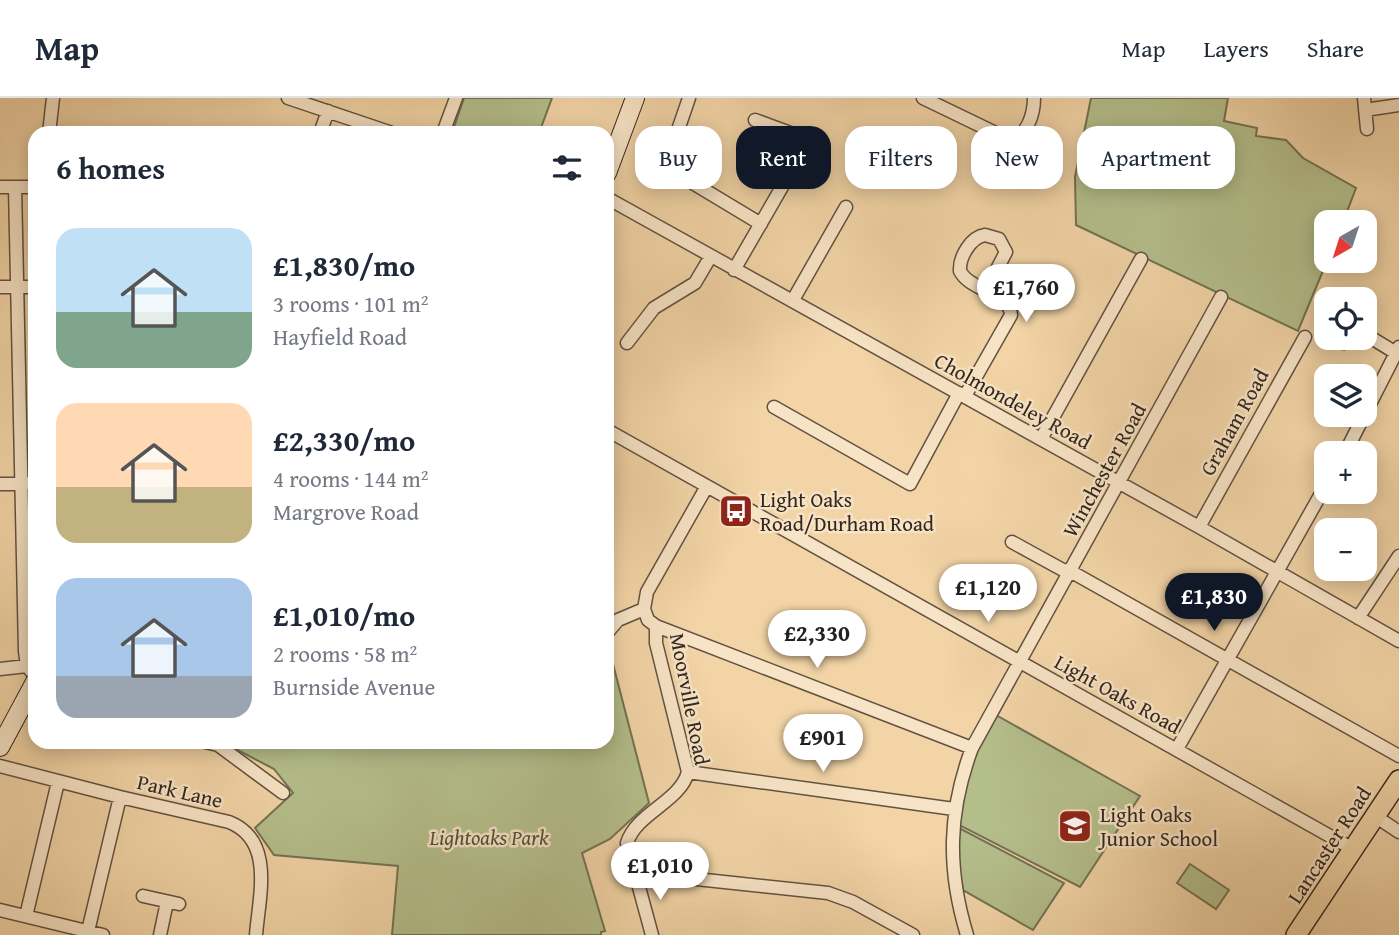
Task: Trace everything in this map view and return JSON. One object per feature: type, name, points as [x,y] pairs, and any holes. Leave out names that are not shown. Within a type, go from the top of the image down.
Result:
[{"type":"main road","points":[[614,154],[635,98]]},
{"type":"main road","points":[[2,739],[28,691]]},
{"type":"main road","name":"Lancaster Road","points":[[1296,935],[1399,780]]},
{"type":"street","points":[[50,126],[53,98]]},
{"type":"street","points":[[288,98],[372,126]]},
{"type":"street","points":[[446,126],[456,98]]},
{"type":"street","points":[[690,98],[667,162],[668,168],[761,224]]},
{"type":"street","points":[[923,98],[1010,140],[1023,134],[1032,112],[1034,98]]},
{"type":"street","points":[[1367,129],[1364,104],[1399,105]]},
{"type":"street","points":[[323,126],[328,111]]},
{"type":"street","points":[[754,120],[770,126]]},
{"type":"street","points":[[0,187],[28,187]]},
{"type":"street","points":[[15,187],[20,483],[28,617]]},
{"type":"street","points":[[734,270],[781,189]]},
{"type":"street","name":"Cholmondeley Road","points":[[614,202],[1399,641]]},
{"type":"street","points":[[793,300],[846,207]]},
{"type":"street","points":[[774,407],[910,484],[1011,315],[1007,303],[985,292],[965,279],[959,266],[973,240],[985,234],[1002,243],[1006,252],[985,292]]},
{"type":"street","points":[[627,343],[654,308],[695,283],[711,256]]},
{"type":"street","points":[[1041,439],[1141,259]]},
{"type":"street","points":[[0,287],[28,287]]},
{"type":"street","name":"Winchester Road","points":[[967,935],[953,863],[954,810],[962,772],[1019,660],[1221,297]]},
{"type":"street","name":"Graham Road","points":[[1199,527],[1305,337]]},
{"type":"street","points":[[1351,441],[1397,353],[1377,341]]},
{"type":"street","name":"Light Oaks Road","points":[[614,434],[1353,849]]},
{"type":"street","points":[[0,484],[28,483]]},
{"type":"street","points":[[707,486],[647,592],[644,610],[648,620],[656,626],[972,748]]},
{"type":"street","points":[[1177,749],[1315,504]]},
{"type":"street","points":[[1012,541],[1399,756]]},
{"type":"street","points":[[1358,618],[1399,556]]},
{"type":"street","points":[[614,625],[618,620],[644,610]]},
{"type":"street","name":"Moorville Road","points":[[652,935],[627,847],[630,835],[683,783],[688,772],[656,643],[656,626]]},
{"type":"street","points":[[0,669],[28,682]]},
{"type":"street","points":[[222,749],[283,793]]},
{"type":"street","name":"Park Lane","points":[[0,766],[229,822],[245,831],[257,848],[261,874],[256,935]]},
{"type":"street","points":[[688,772],[954,810]]},
{"type":"street","points":[[26,916],[58,782]]},
{"type":"street","points":[[88,931],[120,797]]},
{"type":"street","points":[[1375,816],[1399,832]]},
{"type":"street","points":[[635,879],[656,875],[828,893],[853,901],[913,935]]},
{"type":"street","points":[[143,896],[173,903],[160,935]]},
{"type":"street","points":[[0,910],[103,935]]},
{"type":"green space","points":[[464,98],[552,98],[542,126],[454,126]]},
{"type":"green space","points":[[1091,98],[1228,98],[1224,121],[1257,128],[1256,136],[1286,140],[1303,158],[1356,188],[1348,210],[1314,210],[1314,273],[1322,273],[1298,331],[1076,225],[1077,167],[1077,189],[1235,189],[1235,126],[1085,126]]},
{"type":"green space","name":"Lightoaks Park","points":[[614,668],[649,803],[610,839],[582,853],[605,931],[601,932],[601,935],[392,935],[398,866],[274,855],[255,828],[293,793],[274,769],[236,749],[614,749]]},
{"type":"green space","points":[[996,715],[1140,796],[1080,887],[959,825],[971,761]]},
{"type":"green space","points":[[959,828],[1064,883],[1033,930],[963,890],[959,865]]},
{"type":"green space","points":[[1190,864],[1229,890],[1216,909],[1177,883]]},
{"type":"place","name":"Light Oaks Road/Durham Road","points":[[736,511]]},
{"type":"place","name":"Light Oaks Junior School","points":[[1075,826]]}]
